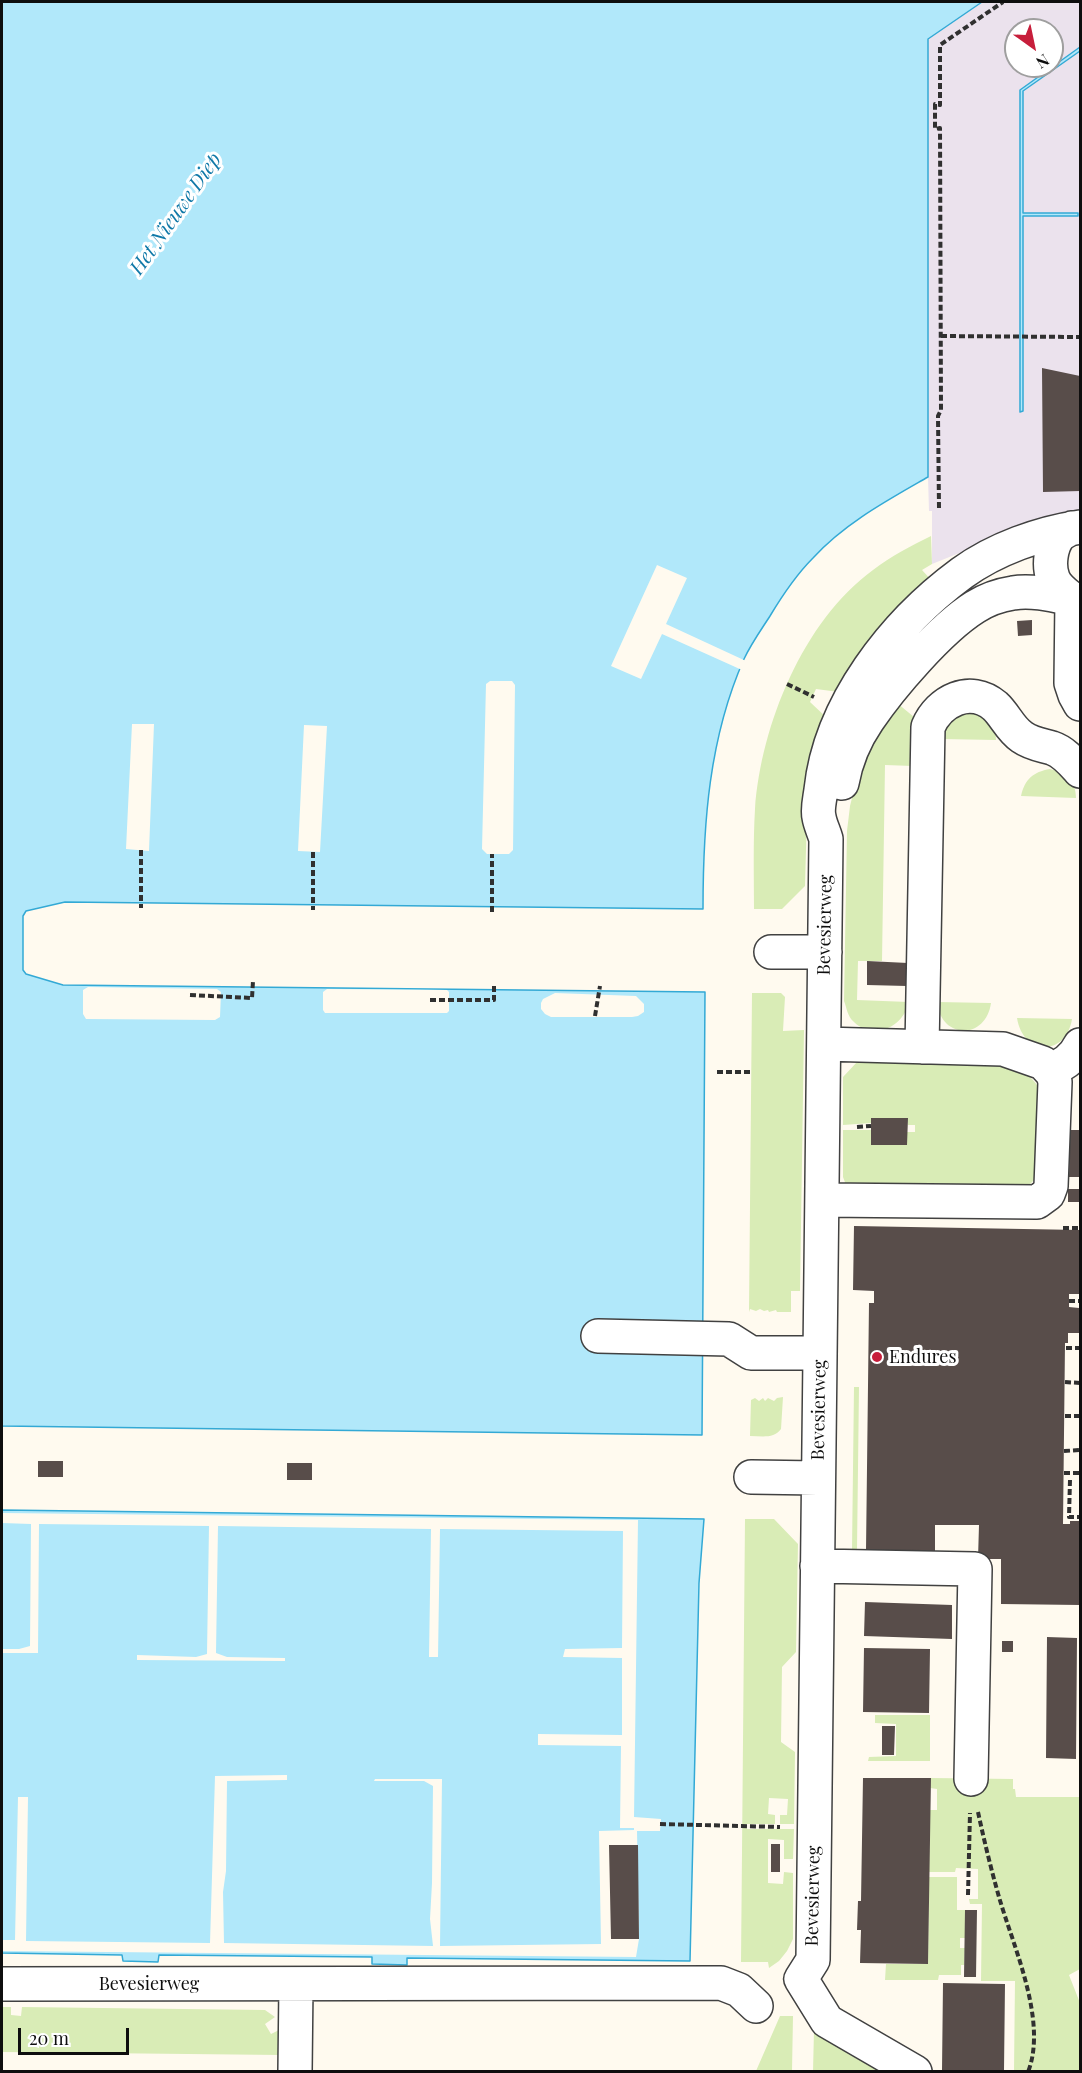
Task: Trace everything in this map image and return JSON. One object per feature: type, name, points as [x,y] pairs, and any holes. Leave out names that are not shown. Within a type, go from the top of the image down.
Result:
[{"type":"street","name":"Bevesierweg","points":[[1076,527],[1060,535],[1053,549],[1051,564],[1053,578],[1059,588],[1076,600]]},
{"type":"street","name":"Bevesierweg","points":[[915,2072],[827,2021],[801,1979],[813,1960],[826,839],[818,816],[823,772],[828,752],[856,687],[873,663],[914,615],[962,573],[1011,547],[1076,527]]},
{"type":"street","name":"Bevesierweg","points":[[826,839],[837,814],[848,758],[868,720],[907,671],[945,632],[984,602],[1011,593],[1029,593],[1076,600]]},
{"type":"street","points":[[1076,600],[1076,659],[1071,683],[1080,702]]},
{"type":"street","points":[[922,1047],[928,727],[932,717],[950,701],[962,696],[984,700],[995,706],[1011,728],[1021,736],[1062,753],[1080,771]]},
{"type":"street","points":[[771,952],[825,952]]},
{"type":"street","points":[[823,1200],[1027,1203],[1042,1200],[1048,1194],[1052,1179],[1055,1082],[1050,1070],[1043,1063],[1003,1049],[824,1044]]},
{"type":"street","points":[[1050,1070],[1072,1058],[1080,1045]]},
{"type":"street","points":[[598,1336],[729,1339],[751,1353],[820,1353]]},
{"type":"street","points":[[751,1478],[818,1478]]},
{"type":"street","points":[[817,1566],[975,1569],[971,1779]]},
{"type":"street","name":"Bevesierweg","points":[[2,1984],[721,1983],[739,1990],[756,2006]]},
{"type":"street","points":[[296,1984],[296,2072]]},
{"type":"path","points":[[939,508],[940,128],[935,129],[934,105],[940,105],[940,45],[1004,2]]},
{"type":"path","points":[[941,336],[1080,337]]},
{"type":"path","points":[[787,684],[812,696]]},
{"type":"path","points":[[141,850],[141,908]]},
{"type":"path","points":[[313,852],[314,910]]},
{"type":"path","points":[[492,854],[492,912]]},
{"type":"path","points":[[190,995],[252,998],[253,981]]},
{"type":"path","points":[[429,1000],[494,1000],[494,985]]},
{"type":"path","points":[[595,1016],[600,986]]},
{"type":"path","points":[[717,1072],[752,1072]]},
{"type":"path","points":[[864,1127],[871,1126]]},
{"type":"path","points":[[1069,1301],[1080,1301]]},
{"type":"path","points":[[1066,1348],[1080,1348]]},
{"type":"path","points":[[1065,1382],[1080,1383]]},
{"type":"path","points":[[1065,1416],[1080,1416]]},
{"type":"path","points":[[1064,1450],[1080,1450]]},
{"type":"path","points":[[1064,1473],[1080,1473]]},
{"type":"path","points":[[1070,1480],[1069,1516],[1080,1516]]},
{"type":"path","points":[[968,1895],[971,1779]]},
{"type":"path","points":[[971,1779],[999,1896],[1020,1960],[1031,2007],[1032,2059],[1028,2072]]},
{"type":"path","points":[[660,1824],[766,1826]]},
{"type":"shaded area","points":[[982,2],[1080,2],[1080,512],[1024,527],[932,564],[932,511],[929,511],[928,39]]},
{"type":"green space","points":[[931,536],[932,564],[922,570],[933,582],[839,692],[816,689],[810,702],[827,718],[807,813],[805,886],[782,909],[754,909],[754,821],[759,777],[766,743],[790,677],[806,646],[848,591],[887,560]]},
{"type":"green space","points":[[897,703],[914,717],[913,766],[885,765],[882,961],[858,961],[857,1000],[909,1002],[906,1011],[895,1024],[879,1031],[870,1031],[852,1020],[844,1001],[847,831],[855,786],[871,742]]},
{"type":"green space","points":[[969,711],[980,715],[992,724],[996,740],[941,739],[950,720]]},
{"type":"green space","points":[[1050,769],[1061,772],[1069,778],[1076,792],[1076,798],[1021,796],[1031,777]]},
{"type":"green space","points":[[752,993],[781,993],[785,997],[783,1031],[804,1030],[800,1291],[791,1291],[791,1312],[750,1309],[749,1312]]},
{"type":"green space","points":[[937,1002],[991,1003],[981,1024],[964,1031],[955,1029],[946,1023],[940,1014]]},
{"type":"green space","points":[[1017,1018],[1072,1019],[1062,1040],[1044,1047],[1027,1040]]},
{"type":"green space","points":[[857,1062],[1008,1066],[1026,1074],[1039,1088],[1037,1177],[1027,1187],[846,1185],[843,1177],[843,1130],[871,1130],[871,1145],[907,1145],[907,1132],[915,1132],[915,1125],[908,1125],[907,1118],[872,1118],[871,1123],[843,1125],[843,1077]]},
{"type":"green space","points":[[854,1387],[859,1387],[857,1549],[852,1550]]},
{"type":"green space","points":[[783,1397],[781,1429],[771,1436],[750,1436],[751,1400],[755,1398],[759,1401],[763,1398],[765,1401],[768,1398],[774,1401]]},
{"type":"green space","points":[[745,1519],[774,1519],[798,1544],[796,1652],[782,1667],[781,1742],[795,1752],[794,1824],[780,1824],[780,1815],[787,1815],[788,1799],[769,1798],[768,1814],[775,1815],[775,1824],[746,1824],[747,1829],[794,1829],[793,1859],[784,1859],[784,1840],[768,1839],[768,1883],[783,1884],[784,1872],[793,1873],[793,1939],[779,1961],[769,1968],[768,1962],[741,1962]]},
{"type":"green space","points":[[875,1715],[930,1715],[930,1761],[868,1761],[869,1757],[896,1756],[896,1724],[875,1723]]},
{"type":"green space","points":[[931,1778],[1013,1779],[1016,1797],[1080,1797],[1080,1969],[1069,1975],[1080,2003],[1080,2071],[1014,2071],[1015,1981],[981,1981],[982,1904],[970,1904],[969,1899],[978,1899],[978,1869],[956,1868],[955,1872],[929,1872],[930,1810],[937,1810],[937,1789],[930,1788]]},
{"type":"green space","points":[[929,1877],[957,1877],[957,1910],[965,1910],[965,1938],[960,1938],[960,1948],[965,1948],[961,1975],[939,1975],[938,1980],[885,1980],[886,1964],[928,1964]]},
{"type":"green space","points":[[2,2007],[11,2007],[11,2015],[21,2016],[22,2007],[265,2010],[275,2017],[265,2024],[271,2034],[281,2029],[281,2055],[2,2052]]},
{"type":"green space","points":[[780,2016],[793,2016],[792,2071],[756,2071]]},
{"type":"green space","points":[[814,2030],[886,2072],[813,2072]]},
{"type":"water","name":"Het Nieuwe Diep","points":[[2,2],[982,2],[928,39],[928,477],[867,513],[825,545],[790,586],[747,653],[723,719],[710,782],[704,845],[703,909],[65,902],[26,911],[23,916],[23,970],[26,974],[63,985],[705,992],[702,1435],[2,1426]]},
{"type":"water","points":[[1080,47],[1080,51],[1064,62],[1064,58]]},
{"type":"water","points":[[1037,78],[1042,78],[1023,91],[1023,213],[1078,213],[1078,216],[1023,216],[1023,411],[1020,412],[1020,90]]},
{"type":"water","points":[[2,1510],[704,1519],[699,1583],[690,1961],[407,1958],[407,1965],[372,1964],[372,1957],[159,1955],[158,1962],[123,1961],[122,1955],[2,1953]]},
{"type":"pier","points":[[657,565],[687,578],[666,624],[746,661],[742,670],[662,634],[641,679],[611,666]]},
{"type":"pier","points":[[490,681],[512,681],[515,685],[513,850],[509,854],[487,854],[482,849],[486,684]]},
{"type":"pier","points":[[132,724],[154,724],[149,851],[126,849]]},
{"type":"pier","points":[[304,725],[327,726],[320,852],[298,851]]},
{"type":"pier","points":[[88,987],[217,989],[221,992],[220,1017],[215,1020],[86,1019],[83,1014],[83,990]]},
{"type":"pier","points":[[327,989],[447,990],[449,992],[449,1011],[447,1013],[325,1013],[323,992]]},
{"type":"pier","points":[[555,993],[636,996],[644,1004],[644,1012],[632,1017],[551,1017],[541,1009],[541,1003],[543,999]]},
{"type":"pier","points":[[2,1513],[638,1520],[634,1817],[661,1819],[660,1831],[637,1831],[639,1939],[636,1957],[2,1951],[2,1940],[15,1940],[18,1797],[28,1797],[26,1941],[210,1943],[215,1776],[287,1775],[287,1780],[227,1781],[226,1871],[223,1892],[224,1943],[433,1946],[430,1919],[433,1786],[424,1781],[374,1781],[375,1779],[442,1779],[440,1946],[601,1944],[599,1831],[634,1830],[634,1828],[620,1828],[621,1746],[538,1745],[538,1734],[622,1735],[622,1658],[563,1657],[565,1649],[622,1648],[623,1531],[440,1529],[438,1657],[429,1657],[431,1529],[218,1526],[216,1653],[227,1657],[285,1658],[285,1661],[137,1660],[137,1655],[196,1657],[207,1654],[209,1526],[39,1524],[38,1653],[2,1653],[2,1649],[19,1649],[30,1646],[31,1524],[2,1523]]},
{"type":"building","points":[[1042,368],[1080,376],[1080,491],[1043,492]]},
{"type":"building","points":[[1032,620],[1032,635],[1018,636],[1017,621]]},
{"type":"building","points":[[867,961],[908,963],[907,986],[867,985]]},
{"type":"building","points":[[871,1118],[908,1118],[907,1145],[871,1145]]},
{"type":"building","points":[[1070,1130],[1080,1130],[1080,1177],[1069,1177]]},
{"type":"building","points":[[1068,1189],[1080,1189],[1080,1202],[1068,1202]]},
{"type":"building","points":[[854,1226],[1080,1230],[1080,1294],[1069,1294],[1069,1307],[1079,1308],[1079,1333],[1068,1333],[1068,1343],[1065,1343],[1063,1524],[1080,1521],[1080,1605],[1001,1604],[1001,1559],[978,1559],[979,1525],[935,1525],[935,1551],[866,1550],[869,1303],[874,1303],[874,1291],[853,1290]]},
{"type":"building","points":[[38,1461],[63,1461],[63,1477],[38,1477]]},
{"type":"building","points":[[287,1463],[312,1463],[312,1480],[287,1480]]},
{"type":"building","points":[[865,1602],[952,1605],[952,1639],[864,1636]]},
{"type":"building","points":[[1047,1637],[1077,1638],[1076,1759],[1046,1758]]},
{"type":"building","points":[[1002,1641],[1013,1641],[1013,1652],[1002,1652]]},
{"type":"building","points":[[864,1648],[930,1649],[929,1713],[863,1712]]},
{"type":"building","points":[[882,1726],[895,1726],[894,1755],[882,1755]]},
{"type":"building","points":[[863,1778],[931,1778],[928,1964],[860,1963],[861,1930],[857,1930],[858,1901],[861,1901]]},
{"type":"building","points":[[771,1844],[780,1844],[780,1872],[771,1872]]},
{"type":"building","points":[[609,1845],[638,1845],[639,1939],[611,1939]]},
{"type":"building","points":[[965,1910],[977,1910],[976,1977],[964,1977]]},
{"type":"building","points":[[943,1983],[1005,1984],[1004,2070],[942,2070]]},
{"type":"place","name":"Endures","points":[[877,1357]]}]
